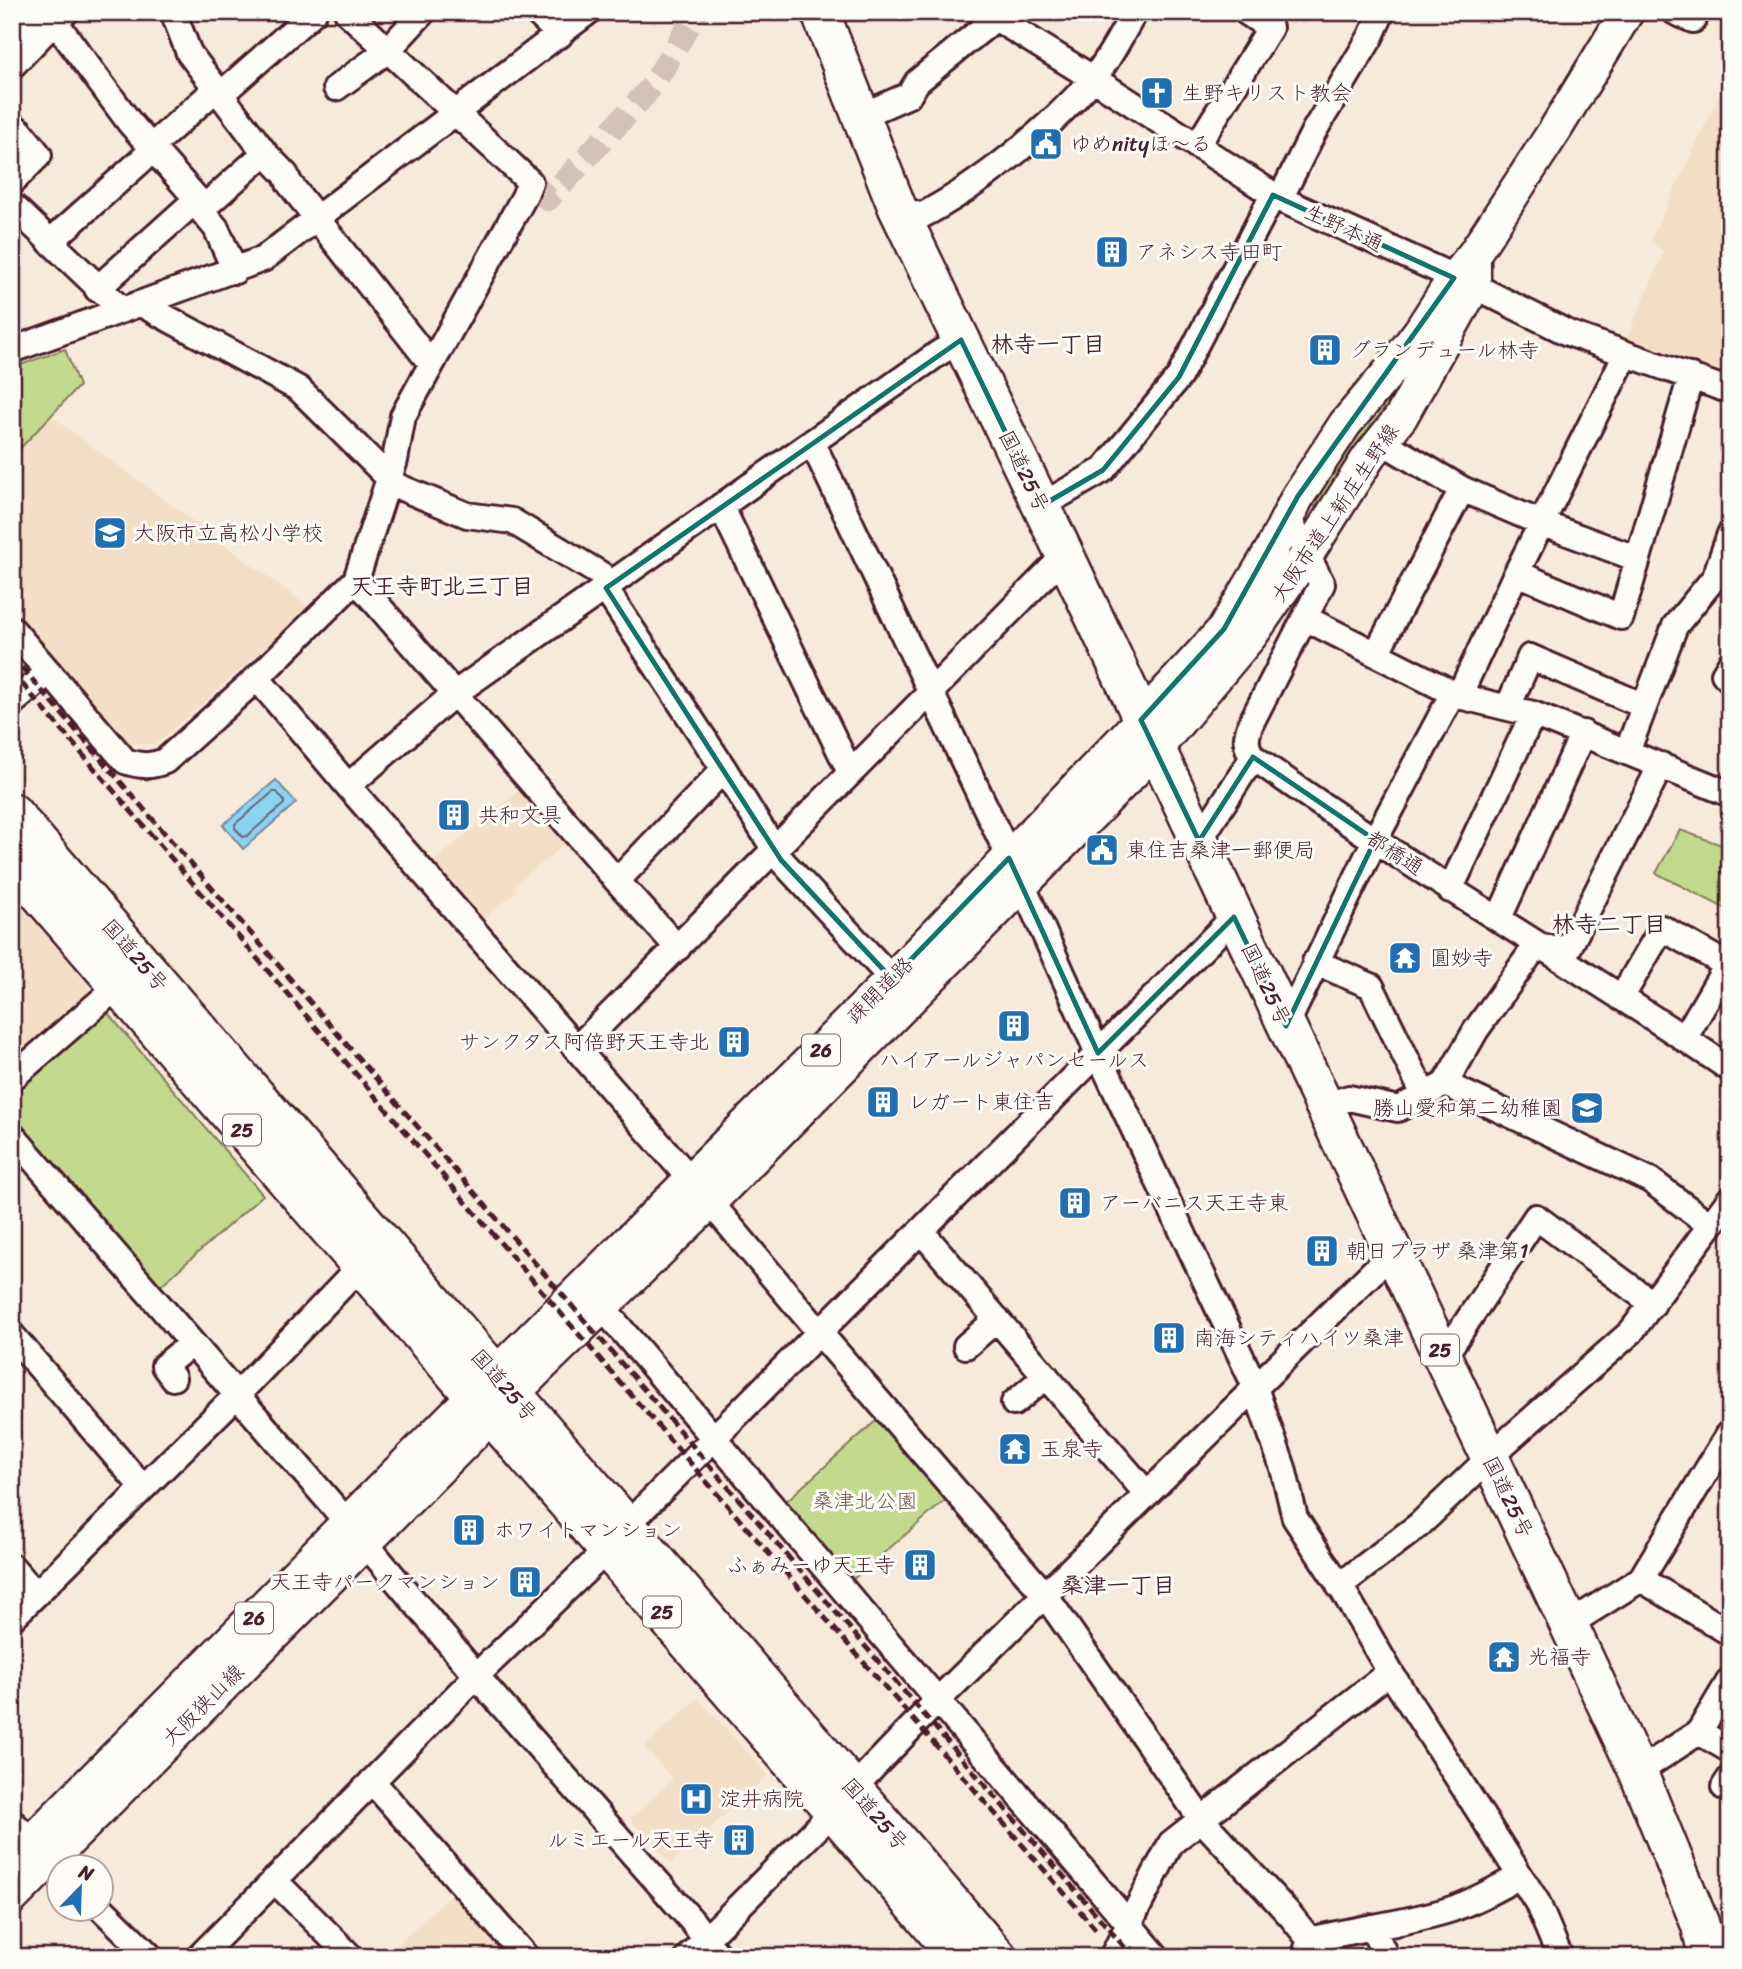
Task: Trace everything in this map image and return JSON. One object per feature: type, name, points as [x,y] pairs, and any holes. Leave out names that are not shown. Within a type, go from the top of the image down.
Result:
[{"type":"highway","name":"国道25号","points":[[820,12],[897,207],[1065,555],[1638,1772],[1699,1924],[1708,1957]]},
{"type":"highway","name":"国道25号","points":[[12,812],[493,1395],[843,1798],[998,1957]]},
{"type":"highway","name":"国道25号","points":[[12,862],[360,1268],[493,1395]]},
{"type":"highway","name":"国道25号","points":[[843,1798],[958,1957]]},
{"type":"main road","name":"大阪市道上新庄生野線","points":[[1148,735],[1252,634],[1308,553],[1368,458],[1401,417],[1464,282],[1474,254],[1628,12]]},
{"type":"main road","name":"大阪市道上新庄生野線","points":[[1148,735],[1224,629],[1272,549],[1298,496],[1345,424],[1420,331],[1464,282]]},
{"type":"main road","name":"疎開道路","points":[[493,1395],[701,1191],[1148,735]]},
{"type":"main road","name":"疎開道路","points":[[493,1395],[602,1307],[701,1191],[891,979],[1016,871]]},
{"type":"main road","name":"大阪狭山線","points":[[12,1898],[33,1850],[357,1533],[493,1395]]},
{"type":"street","points":[[12,46],[27,12]]},
{"type":"street","points":[[173,12],[189,53],[218,92],[265,153],[286,175],[289,183],[425,356],[433,361]]},
{"type":"street","points":[[50,243],[152,148],[314,12]]},
{"type":"street","points":[[12,629],[125,761],[138,766],[154,766],[165,761],[257,678],[356,580],[395,460],[403,416],[533,185],[347,12]]},
{"type":"street","points":[[336,88],[388,50],[423,12]]},
{"type":"street","points":[[536,12],[560,35]]},
{"type":"street","points":[[12,350],[263,259],[589,12]]},
{"type":"street","points":[[897,207],[921,216],[965,192],[1026,142],[1094,79],[1135,12]]},
{"type":"street","points":[[1197,146],[1269,28],[1246,12]]},
{"type":"street","points":[[1041,506],[1103,470],[1179,377],[1276,197],[1370,38],[1382,12]]},
{"type":"street","points":[[1675,12],[1693,20],[1698,12]]},
{"type":"street","points":[[861,116],[909,95],[917,82],[995,14]]},
{"type":"street","name":"生野本通","points":[[995,14],[1276,197],[1464,282],[1568,333],[1730,391]]},
{"type":"street","points":[[12,66],[51,15],[95,79],[199,204],[216,228],[235,271]]},
{"type":"street","points":[[12,125],[39,155],[12,182]]},
{"type":"street","points":[[97,289],[265,153]]},
{"type":"street","points":[[12,205],[97,289],[299,389],[397,486],[467,515],[512,521],[602,575],[606,588],[781,860],[891,979]]},
{"type":"street","points":[[348,786],[454,694],[961,340]]},
{"type":"street","points":[[1286,1026],[1375,840],[1456,694],[1626,354]]},
{"type":"street","points":[[1517,573],[1620,617],[1691,376]]},
{"type":"street","points":[[1381,441],[1461,489],[1541,523],[1639,559]]},
{"type":"street","points":[[812,442],[1016,871],[1255,1388],[1283,1468],[1294,1518],[1537,1902],[1560,1957]]},
{"type":"street","points":[[1376,654],[1461,489]]},
{"type":"street","points":[[721,506],[850,772]]},
{"type":"street","points":[[1199,841],[1253,757],[1248,751],[1245,738],[1322,584],[1288,517]]},
{"type":"street","points":[[1627,752],[1675,626],[1715,577],[1730,534]]},
{"type":"street","points":[[577,1048],[1065,555]]},
{"type":"street","points":[[356,580],[678,948]]},
{"type":"street","points":[[1305,618],[1456,694],[1533,713],[1730,794]]},
{"type":"street","points":[[1508,708],[1530,657],[1644,706]]},
{"type":"street","points":[[1730,664],[1724,674],[1730,680]]},
{"type":"street","points":[[12,703],[49,672]]},
{"type":"street","points":[[257,678],[701,1191],[818,1332],[1045,1595],[1201,1819],[1307,1948],[1356,1929],[1391,1925],[1455,1908],[1520,1876]]},
{"type":"street","points":[[1450,890],[1533,713]]},
{"type":"street","points":[[1499,918],[1583,733]]},
{"type":"street","name":"都橋通","points":[[1253,757],[1314,801],[1450,890],[1499,918],[1730,1069]]},
{"type":"street","points":[[1323,1106],[1349,1098],[1398,1108],[1435,1089],[1531,953],[1543,947],[1568,949],[1661,765]]},
{"type":"street","points":[[617,881],[724,769]]},
{"type":"street","points":[[199,1957],[476,1676],[617,1538],[818,1332],[1234,917]]},
{"type":"street","points":[[1621,998],[1662,928],[1728,963],[1684,1039]]},
{"type":"street","points":[[1315,962],[1371,986],[1435,1089],[1650,1180],[1722,1215],[1631,1332],[1489,1458],[1419,1525],[1339,1586]]},
{"type":"street","points":[[12,1078],[118,986]]},
{"type":"street","points":[[12,1135],[712,1948]]},
{"type":"street","points":[[1443,1358],[1536,1217],[1653,1304]]},
{"type":"street","points":[[921,1231],[1147,1494]]},
{"type":"street","points":[[688,1957],[712,1948],[843,1798],[1393,1252]]},
{"type":"street","points":[[12,1618],[237,1395],[360,1268]]},
{"type":"street","points":[[602,1307],[1157,1957]]},
{"type":"street","points":[[966,1346],[996,1319]]},
{"type":"street","points":[[12,1335],[144,1488]]},
{"type":"street","points":[[173,1378],[164,1366],[191,1344]]},
{"type":"street","points":[[1014,1403],[1046,1376]]},
{"type":"street","points":[[1569,1624],[1641,1578],[1730,1432]]},
{"type":"street","points":[[12,1567],[36,1594]]},
{"type":"street","points":[[1641,1578],[1730,1633]]},
{"type":"street","points":[[1112,1957],[1127,1923],[1171,1843],[1390,1672]]},
{"type":"street","points":[[1638,1772],[1699,1732],[1730,1680]]},
{"type":"street","points":[[1699,1732],[1730,1750]]},
{"type":"street","points":[[372,1781],[526,1957]]},
{"type":"street","points":[[274,1880],[351,1957]]},
{"type":"street","points":[[116,1923],[151,1957]]},
{"type":"street","points":[[1372,1927],[1386,1957]]},
{"type":"highlighted area","points":[[1273,195],[1454,278],[1298,496],[1224,629],[1141,720],[1199,841],[1253,757],[1375,840],[1286,1026],[1234,917],[1098,1053],[1009,858],[892,979],[781,860],[606,588],[961,340],[1041,506],[1103,470],[1179,377]]},
{"type":"shaded area","points":[[1730,73],[1730,387],[1623,347],[1664,252],[1650,241]]},
{"type":"shaded area","name":"大阪市立高松小学校","points":[[51,416],[310,608],[156,744],[126,744],[12,609],[12,457]]},
{"type":"shaded area","points":[[523,787],[569,841],[514,886],[517,891],[481,921],[432,863]]},
{"type":"shaded area","points":[[12,897],[87,982],[89,992],[12,1059]]},
{"type":"shaded area","name":"淀井病院","points":[[698,1698],[768,1775],[671,1864],[630,1819],[673,1779],[644,1747]]},
{"type":"shaded area","points":[[453,1892],[514,1957],[385,1957]]},
{"type":"green space","points":[[1428,328],[1400,399],[1319,508],[1314,506],[1365,412]]},
{"type":"green space","points":[[65,349],[79,386],[12,457],[12,368]]},
{"type":"green space","points":[[1680,830],[1730,848],[1730,911],[1656,873]]},
{"type":"green space","points":[[106,1011],[263,1195],[159,1287],[12,1116],[12,1092]]},
{"type":"green space","name":"桑津北公園","points":[[878,1419],[947,1499],[851,1581],[784,1503]]},
{"type":"water","points":[[276,780],[296,803],[243,849],[223,825]]},
{"type":"tunnel","points":[[537,188],[548,199],[639,101],[653,85],[697,12]]},
{"type":"railway","points":[[12,656],[1133,1957]]},
{"type":"railway","points":[[12,672],[606,1366],[1099,1933]]},
{"type":"place","name":"生野キリスト教会","points":[[1157,93]]},
{"type":"place","name":"ゆめnityほ〜る","points":[[1046,144]]},
{"type":"place","name":"アネシス寺田町","points":[[1112,252]]},
{"type":"place","name":"グランデュール林寺","points":[[1325,350]]},
{"type":"place","name":"大阪市立高松小学校","points":[[110,533]]},
{"type":"place","name":"共和文具","points":[[454,815]]},
{"type":"place","name":"東住吉桑津一郵便局","points":[[1102,850]]},
{"type":"place","name":"圓妙寺","points":[[1405,958]]},
{"type":"place","name":"ハイアールジャパンセールス","points":[[1014,1026]]},
{"type":"place","name":"サンクタス阿倍野天王寺北","points":[[734,1042]]},
{"type":"place","name":"レガート東住吉","points":[[883,1102]]},
{"type":"place","name":"勝山愛和第二幼稚園","points":[[1587,1108]]},
{"type":"place","name":"アーバニス天王寺東","points":[[1075,1203]]},
{"type":"place","name":"朝日プラザ 桑津第1","points":[[1322,1251]]},
{"type":"place","name":"南海シティハイツ桑津","points":[[1169,1338]]},
{"type":"place","name":"玉泉寺","points":[[1015,1449]]},
{"type":"place","name":"ホワイトマンション","points":[[469,1530]]},
{"type":"place","name":"ふぁみーゆ天王寺","points":[[920,1565]]},
{"type":"place","name":"天王寺パークマンション","points":[[525,1582]]},
{"type":"place","name":"光福寺","points":[[1504,1657]]},
{"type":"place","name":"淀井病院","points":[[696,1799]]},
{"type":"place","name":"ルミエール天王寺","points":[[739,1840]]},
{"type":"district","name":"林寺一丁目","points":[[1048,344]]},
{"type":"district","name":"天王寺町北三丁目","points":[[442,586]]},
{"type":"district","name":"林寺二丁目","points":[[1609,924]]},
{"type":"district","name":"桑津一丁目","points":[[1118,1585]]}]
